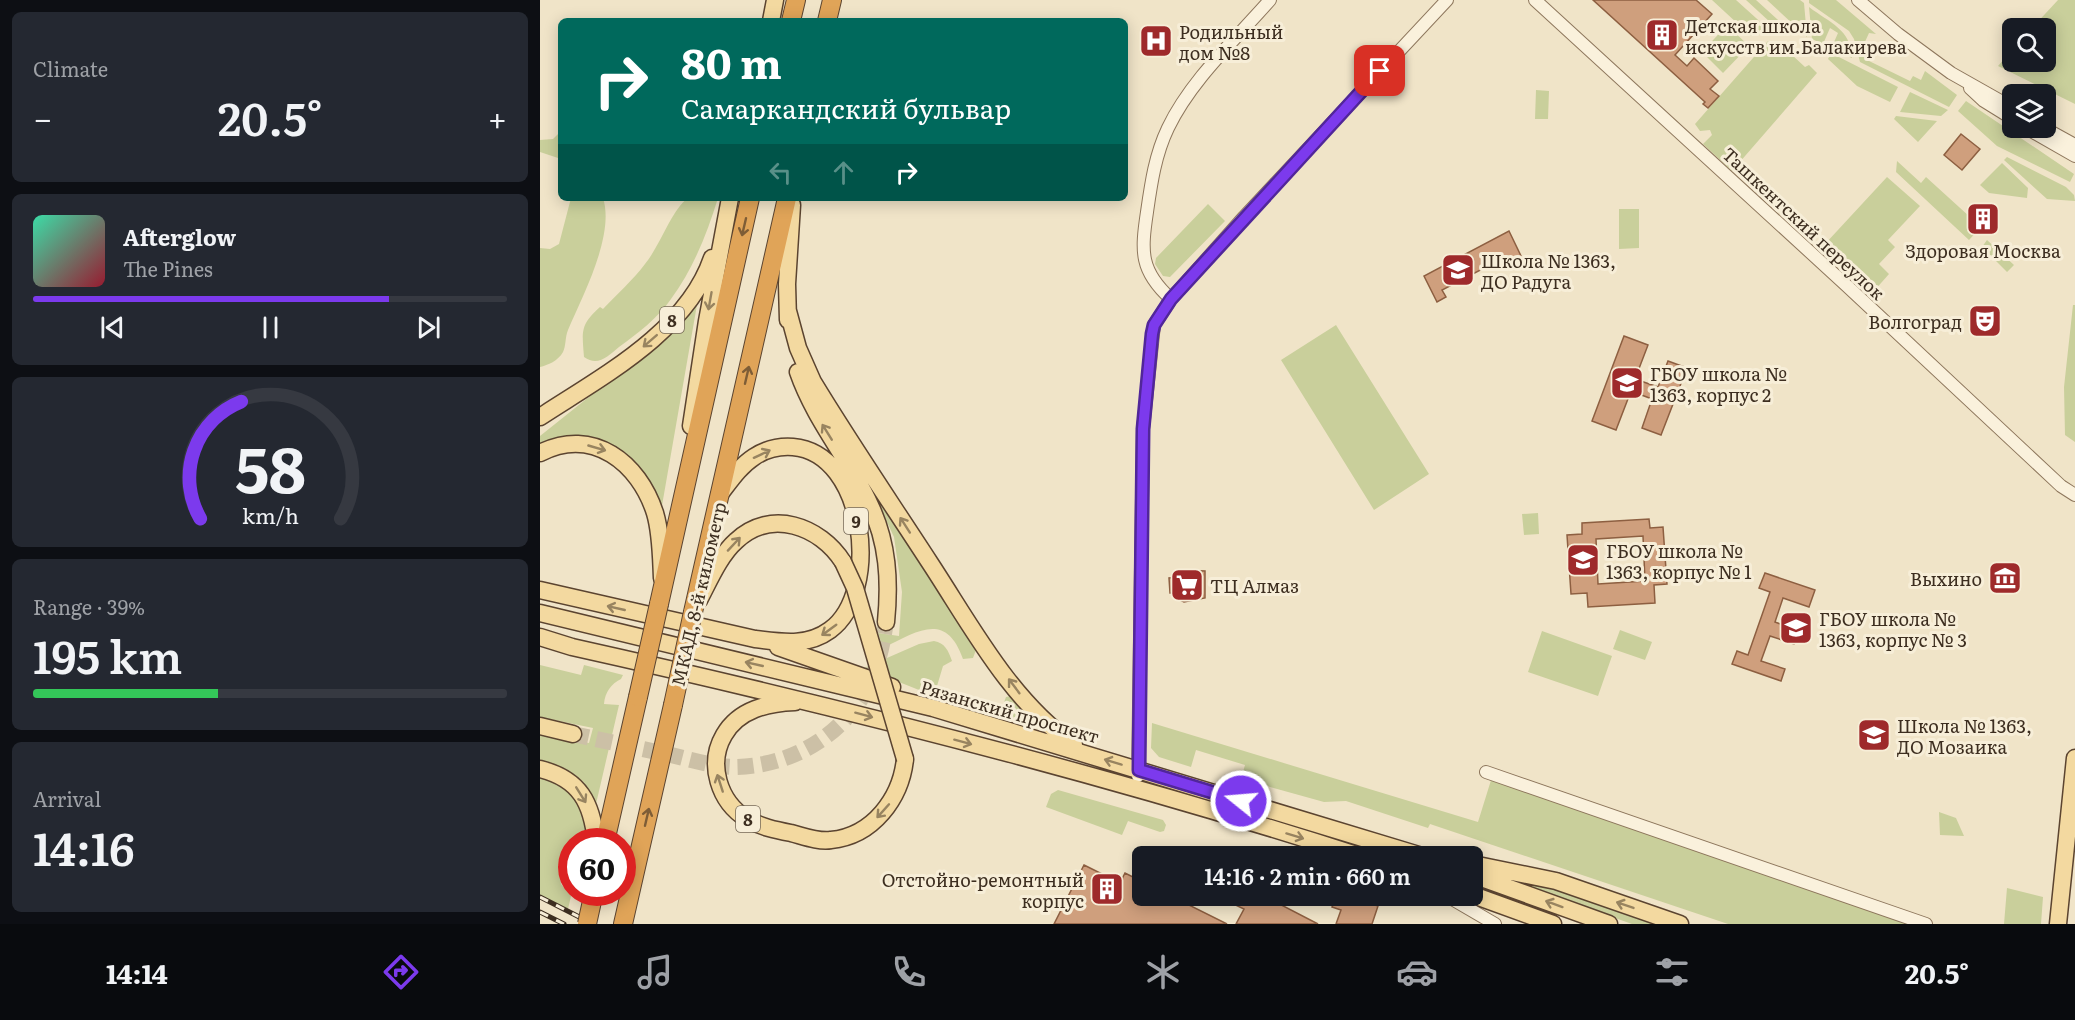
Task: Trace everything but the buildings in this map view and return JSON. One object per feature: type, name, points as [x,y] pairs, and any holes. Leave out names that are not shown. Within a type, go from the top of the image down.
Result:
[{"type":"highway","points":[[792,18],[796,0]]},
{"type":"highway","points":[[828,18],[832,0]]},
{"type":"highway","name":"МКАД, 8-й километр","points":[[609,828],[749,201]]},
{"type":"highway","name":"МКАД, 8-й километр","points":[[623,924],[785,201]]},
{"type":"highway","points":[[587,924],[591,906]]},
{"type":"main road","points":[[772,18],[776,0]]},
{"type":"main road","name":"8","points":[[540,430],[586,390],[651,341],[672,320],[694,293],[710,265],[729,201]]},
{"type":"main road","points":[[792,201],[787,284],[792,350],[803,386],[816,415],[870,505],[882,536],[890,590],[886,622]]},
{"type":"main road","points":[[678,522],[707,321],[724,223]]},
{"type":"main road","points":[[788,311],[798,348],[813,382],[992,657],[1037,714],[1056,732],[1088,754]]},
{"type":"main road","points":[[540,417],[586,390]]},
{"type":"main road","points":[[540,453],[558,447],[584,445],[597,447],[619,458],[635,473],[647,492],[656,515],[662,577],[659,604]]},
{"type":"main road","name":"9","points":[[720,494],[746,463],[754,457],[774,448],[796,447],[816,453],[833,466],[845,484],[853,506],[859,536],[860,564],[857,590],[848,613],[830,630],[804,642],[789,644],[755,639]]},
{"type":"main road","name":"8","points":[[693,612],[719,564],[735,542],[759,528],[787,525],[806,528],[821,536],[833,547],[843,562],[855,588],[905,759],[900,786],[886,809],[866,828],[843,838],[818,839],[764,827],[745,818],[724,794],[717,775],[717,754],[724,734],[737,718],[756,708],[793,702],[822,704]]},
{"type":"main road","points":[[543,590],[755,639],[866,676],[909,693],[933,708]]},
{"type":"main road","name":"Рязанский проспект","points":[[540,613],[933,708],[1389,846]]},
{"type":"main road","points":[[540,637],[822,704],[1138,789],[1327,846]]},
{"type":"main road","points":[[540,726],[573,734]]},
{"type":"main road","points":[[2058,924],[2075,758]]},
{"type":"main road","points":[[540,769],[568,780],[578,788],[591,816],[593,828]]},
{"type":"main road","points":[[1483,866],[1556,881],[1680,924]]},
{"type":"main road","points":[[1483,879],[1609,924]]},
{"type":"main road","points":[[1483,899],[1553,924]]},
{"type":"street","points":[[1171,299],[1148,272],[1144,255],[1154,167],[1167,129],[1181,106],[1270,0]]},
{"type":"street","points":[[1138,789],[1143,429],[1154,325],[1171,299],[1447,0]]},
{"type":"street","name":"Ташкентский переулок","points":[[1535,0],[2061,486],[2075,495]]},
{"type":"street","points":[[1858,0],[1984,101],[2002,112]]},
{"type":"street","points":[[1955,76],[2002,102]]},
{"type":"street","points":[[2056,135],[2075,145]]},
{"type":"street","points":[[2044,138],[2075,156]]},
{"type":"street","points":[[2075,482],[2061,486],[2075,505]]},
{"type":"street","points":[[1486,772],[1926,924]]},
{"type":"street","points":[[1464,906],[1495,924]]},
{"type":"green space","points":[[1712,0],[1736,0],[1766,27],[1760,35],[1751,36]]},
{"type":"green space","points":[[1746,0],[1756,0],[1789,30],[1784,35]]},
{"type":"green space","points":[[1767,0],[1800,0],[1804,3],[1807,37]]},
{"type":"green space","points":[[1809,0],[1836,0],[1876,34],[1869,33],[1864,44],[1872,48],[1867,60],[1910,81],[1913,76],[1921,80],[1925,71],[1957,95],[1949,107],[1860,62],[1854,39],[1849,31],[1809,3]]},
{"type":"green space","points":[[2058,0],[2075,0],[2075,104],[2056,95],[2056,84],[2034,84],[2010,72],[2056,72],[2056,18],[2041,18]]},
{"type":"green space","points":[[1809,7],[1843,33],[1851,48],[1852,58],[1831,49],[1838,33],[1830,28],[1823,44],[1812,39]]},
{"type":"green space","points":[[1727,25],[1749,46],[1723,73],[1702,52]]},
{"type":"green space","points":[[1768,41],[1778,42],[1805,67],[1809,65],[1817,73],[1732,171],[1703,144],[1712,135],[1710,130],[1700,131],[1695,124]]},
{"type":"green space","points":[[1831,53],[1898,87],[1890,102],[1857,86],[1828,59]]},
{"type":"green space","points":[[1536,90],[1549,91],[1548,119],[1535,119]]},
{"type":"green space","points":[[1910,92],[1948,110],[1941,116],[1900,112]]},
{"type":"green space","points":[[1966,101],[2002,125],[2002,138],[2021,138],[2074,174],[2070,182],[1997,146],[1958,111]]},
{"type":"green space","points":[[1896,116],[1937,121],[1918,142],[1894,119]]},
{"type":"green space","points":[[558,134],[558,158],[540,152],[540,140],[553,139]]},
{"type":"green space","points":[[2007,157],[2066,187],[2074,195],[2075,201],[2047,199],[2004,160]]},
{"type":"green space","points":[[1897,161],[1921,183],[1926,177],[1981,227],[1969,240],[1896,172]]},
{"type":"green space","points":[[2002,163],[2028,188],[2027,198],[1989,193],[1980,185]]},
{"type":"green space","points":[[1887,177],[1920,206],[1888,240],[1895,247],[1879,264],[1889,274],[1874,291],[1825,244]]},
{"type":"green space","points":[[570,201],[604,201],[606,213],[601,247],[589,283],[568,330],[565,347],[556,360],[540,367],[540,248],[550,249],[559,244]]},
{"type":"green space","points":[[684,201],[717,201],[699,251],[679,288],[654,319],[607,357],[594,361],[584,357],[583,334],[589,319],[600,307],[603,309],[640,270]]},
{"type":"green space","points":[[1208,204],[1225,221],[1170,277],[1163,276],[1155,264],[1156,258]]},
{"type":"green space","points":[[1619,209],[1639,209],[1639,248],[1619,249]]},
{"type":"green space","points":[[1987,240],[2014,265],[2007,272],[1982,247]]},
{"type":"green space","points":[[698,299],[660,517],[597,442],[540,447],[540,436],[669,333]]},
{"type":"green space","points":[[2073,305],[2075,305],[2075,442],[2065,435],[2064,387]]},
{"type":"green space","points":[[1336,325],[1429,474],[1374,510],[1281,360]]},
{"type":"green space","points":[[870,486],[977,647],[973,658],[963,659],[956,644],[948,635],[939,630],[930,629],[919,631],[883,648],[878,633],[899,636],[902,592],[894,537]]},
{"type":"green space","points":[[1538,513],[1539,534],[1524,535],[1522,514]]},
{"type":"green space","points":[[1620,630],[1652,642],[1645,660],[1613,649]]},
{"type":"green space","points":[[1542,631],[1612,656],[1598,696],[1528,672]]},
{"type":"green space","points":[[934,641],[946,648],[952,661],[943,666],[934,696],[864,668],[919,644]]},
{"type":"green space","points":[[540,665],[581,675],[584,665],[623,675],[609,689],[604,704],[619,705],[596,804],[586,786],[575,775],[560,767],[540,762],[540,733],[589,743],[593,728],[540,717]]},
{"type":"green space","points":[[1011,696],[1044,729],[999,716],[1006,697]]},
{"type":"green space","points":[[1152,723],[1478,822],[1492,777],[1922,924],[1728,924],[1430,824],[1428,828],[1346,801],[1324,802],[1241,779],[1245,765],[1196,750],[1191,767],[1159,757],[1151,748]]},
{"type":"green space","points":[[540,776],[574,790],[587,828],[558,828],[558,904],[540,895]]},
{"type":"green space","points":[[1058,790],[1163,820],[1166,825],[1164,831],[1160,832],[1128,821],[1122,835],[1046,807],[1051,794]]},
{"type":"green space","points":[[1939,812],[1956,818],[1964,836],[1940,835]]},
{"type":"green space","points":[[1524,883],[1564,891],[1660,924],[1632,924],[1553,896]]},
{"type":"green space","points":[[2007,888],[2043,897],[2041,924],[2004,924]]},
{"type":"tunnel","points":[[573,734],[717,765],[733,767],[777,761],[817,742],[835,729],[850,713],[863,695],[873,675],[886,622]]},
{"type":"railway","points":[[540,897],[593,924]]},
{"type":"railway","points":[[540,912],[564,924]]},
{"type":"place","name":"Детская школа искусств им.Балакирева","points":[[1662,35]]},
{"type":"place","name":"Родильный дом №8","points":[[1156,41]]},
{"type":"place","name":"Здоровая Москва","points":[[1983,219]]},
{"type":"place","name":"Школа № 1363, ДО Радуга","points":[[1458,270]]},
{"type":"place","name":"Волгоград","points":[[1985,321]]},
{"type":"place","name":"ГБОУ школа № 1363, корпус 2","points":[[1627,383]]},
{"type":"place","name":"ГБОУ школа № 1363, корпус № 1","points":[[1583,560]]},
{"type":"place","name":"Выхино","points":[[2005,578]]},
{"type":"place","name":"ТЦ Алмаз","points":[[1187,585]]},
{"type":"place","name":"ГБОУ школа № 1363, корпус № 3","points":[[1796,628]]},
{"type":"place","name":"Школа № 1363, ДО Мозаика","points":[[1874,735]]},
{"type":"place","name":"Отстойно-ремонтный корпус","points":[[1107,889]]},
{"type":"route","points":[[1241,801],[1139,770],[1143,429],[1152,334],[1154,325],[1171,299],[1380,71]]}]
